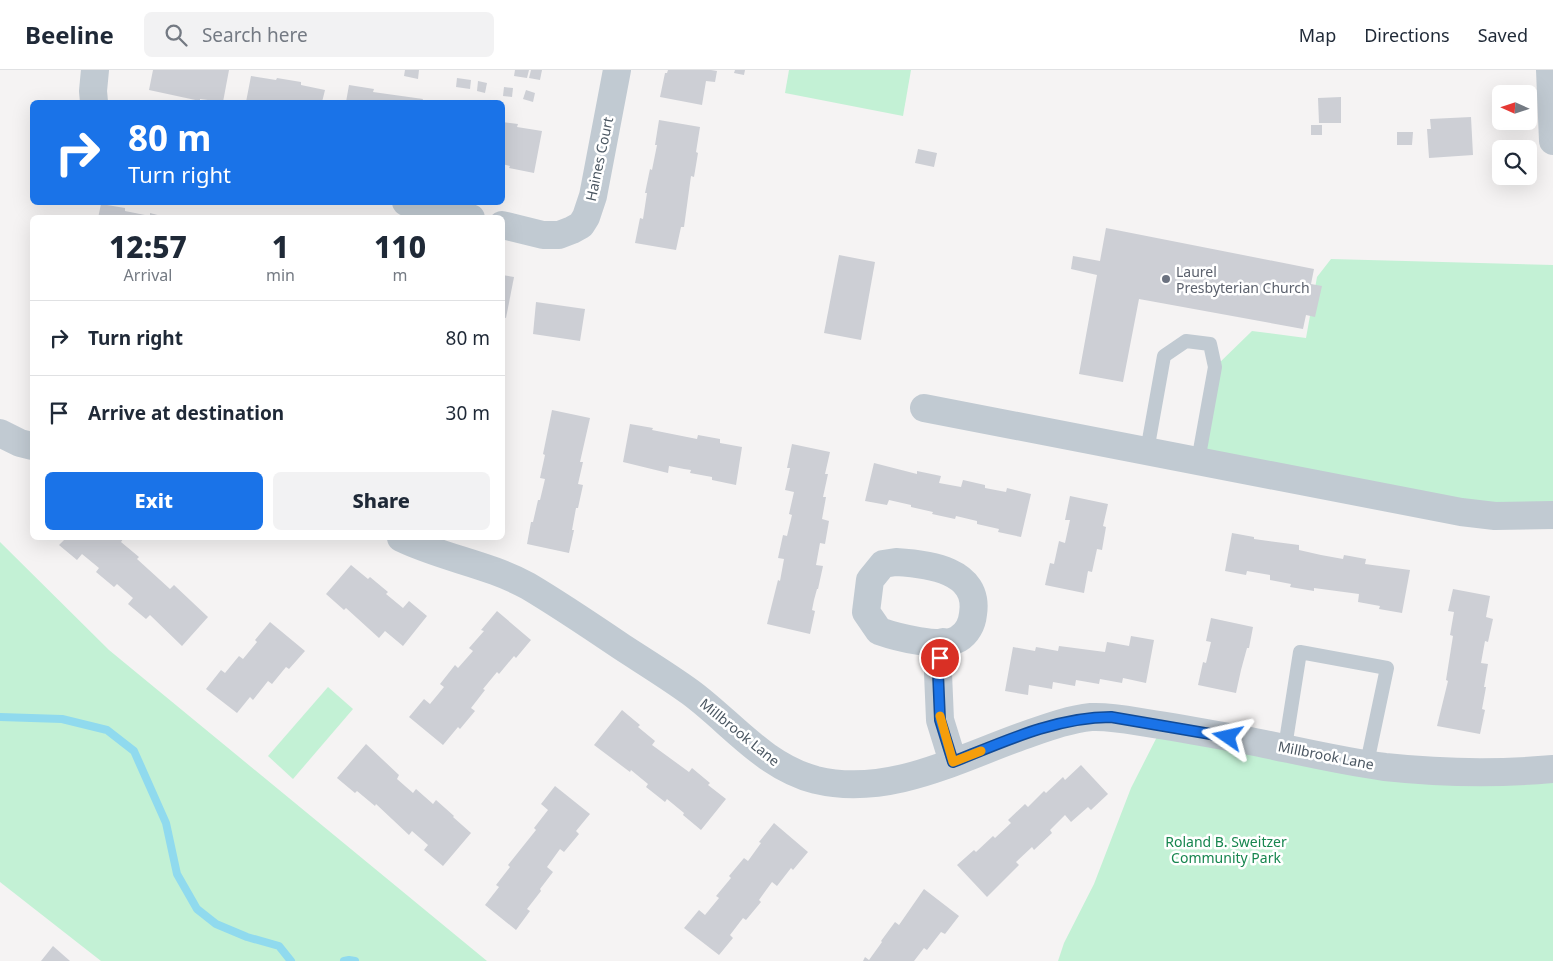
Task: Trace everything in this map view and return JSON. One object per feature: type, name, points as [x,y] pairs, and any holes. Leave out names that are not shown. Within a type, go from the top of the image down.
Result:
[{"type":"street","points":[[94,100],[95,70]]},
{"type":"street","name":"Haines Court","points":[[505,226],[543,235],[559,234],[581,225],[593,196],[617,70]]},
{"type":"street","points":[[1550,70],[1553,141]]},
{"type":"street","points":[[418,205],[459,215]]},
{"type":"street","points":[[924,408],[1461,512],[1495,516],[1553,515]]},
{"type":"street","points":[[0,433],[20,443],[30,446]]},
{"type":"street","name":"Millbrook Lane","points":[[406,540],[436,552],[479,564],[526,585],[691,692],[756,749],[779,765],[818,780],[857,784],[887,781],[925,773],[1045,728],[1092,717],[1111,717],[1155,724],[1401,768],[1474,773],[1553,769]]},
{"type":"street","points":[[943,642],[938,673],[940,720],[953,762]]},
{"type":"lane","points":[[1147,451],[1164,356],[1186,341],[1210,344],[1215,367],[1198,461]]},
{"type":"lane","points":[[1285,747],[1300,652],[1387,668],[1367,763]]},
{"type":"green space","points":[[789,70],[911,70],[903,116],[785,93]]},
{"type":"green space","points":[[1331,259],[1553,265],[1553,515],[1198,461],[1215,367],[1252,331],[1306,338],[1317,277]]},
{"type":"green space","points":[[0,542],[109,650],[487,961],[101,961],[0,882]]},
{"type":"green space","points":[[328,687],[353,709],[293,779],[268,756]]},
{"type":"green space","name":"Roland B. Sweitzer Community Park","points":[[1163,725],[1384,766],[1553,769],[1553,961],[1058,961],[1064,943],[1094,884],[1131,788]]},
{"type":"building","points":[[153,70],[229,70],[223,100],[195,100],[149,90]]},
{"type":"building","points":[[405,70],[419,70],[418,79],[404,76]]},
{"type":"building","points":[[515,70],[529,70],[527,78],[514,76]]},
{"type":"building","points":[[531,70],[542,70],[540,80],[529,78]]},
{"type":"building","points":[[668,70],[717,71],[715,82],[706,81],[702,105],[660,97],[665,73]]},
{"type":"building","points":[[735,70],[745,70],[744,75],[734,73]]},
{"type":"building","points":[[251,76],[301,82],[301,85],[325,90],[322,100],[246,100]]},
{"type":"building","points":[[457,78],[471,80],[470,89],[456,87]]},
{"type":"building","points":[[478,81],[487,83],[485,93],[477,91]]},
{"type":"building","points":[[349,85],[374,89],[373,92],[423,99],[423,100],[346,100]]},
{"type":"building","points":[[504,87],[513,88],[512,97],[503,96]]},
{"type":"building","points":[[526,90],[535,93],[533,102],[523,99]]},
{"type":"building","points":[[1341,97],[1341,123],[1319,123],[1318,98]]},
{"type":"building","points":[[1471,117],[1473,155],[1429,158],[1427,129],[1431,129],[1430,119]]},
{"type":"building","points":[[659,120],[700,127],[694,177],[691,176],[684,227],[681,227],[676,250],[635,243],[640,218],[643,219],[647,193],[645,193],[657,145],[655,145]]},
{"type":"building","points":[[505,122],[518,124],[517,127],[542,131],[534,173],[509,168],[510,166],[505,165]]},
{"type":"building","points":[[1311,125],[1322,125],[1322,135],[1311,135]]},
{"type":"building","points":[[1397,132],[1413,132],[1412,145],[1397,145]]},
{"type":"building","points":[[918,149],[937,153],[934,167],[915,163]]},
{"type":"building","points":[[101,205],[107,205],[125,208],[125,211],[145,215],[99,215]]},
{"type":"building","points":[[1106,228],[1314,269],[1311,284],[1322,286],[1315,317],[1306,315],[1303,329],[1139,299],[1123,382],[1079,374],[1097,275],[1071,269],[1073,256],[1100,261]]},
{"type":"building","points":[[839,255],[875,262],[861,340],[824,333]]},
{"type":"building","points":[[505,276],[514,277],[505,318]]},
{"type":"building","points":[[536,302],[585,309],[580,341],[533,334]]},
{"type":"building","points":[[552,410],[590,418],[580,462],[583,462],[578,484],[583,485],[578,508],[576,508],[569,553],[527,544],[531,522],[533,522],[545,479],[540,478]]},
{"type":"building","points":[[630,424],[697,439],[698,435],[720,439],[720,443],[742,447],[736,485],[712,480],[712,477],[690,473],[691,470],[669,466],[668,473],[623,462]]},
{"type":"building","points":[[792,444],[830,452],[825,474],[828,474],[823,497],[826,497],[822,519],[829,521],[825,544],[820,543],[816,565],[823,566],[812,610],[815,611],[810,634],[767,624],[778,580],[780,581],[784,559],[778,558],[783,535],[787,536],[792,515],[789,514],[794,492],[785,490],[790,468],[787,468]]},
{"type":"building","points":[[874,463],[917,474],[917,471],[941,476],[939,483],[961,487],[963,480],[985,485],[985,488],[1006,492],[1007,488],[1031,494],[1021,537],[998,532],[999,529],[977,524],[977,521],[956,516],[955,519],[932,514],[933,512],[911,507],[911,505],[889,500],[887,505],[865,501]]},
{"type":"building","points":[[1070,496],[1108,504],[1103,526],[1106,527],[1102,550],[1097,549],[1092,572],[1088,571],[1084,593],[1045,585],[1050,563],[1054,564],[1059,541],[1065,543],[1070,520],[1065,520]]},
{"type":"building","points":[[1232,533],[1254,537],[1254,539],[1299,545],[1299,550],[1321,555],[1343,559],[1344,555],[1366,559],[1365,564],[1410,570],[1402,613],[1379,609],[1380,606],[1358,602],[1359,594],[1314,588],[1314,591],[1290,587],[1291,584],[1270,580],[1270,575],[1247,571],[1246,575],[1225,571]]},
{"type":"building","points":[[64,540],[122,540],[121,542],[139,557],[137,559],[170,589],[174,585],[208,617],[182,646],[150,615],[146,619],[128,604],[133,598],[117,584],[114,587],[96,572],[99,568],[82,554],[77,560],[59,545]]},
{"type":"building","points":[[351,565],[368,579],[370,577],[403,608],[409,601],[427,616],[403,646],[385,631],[379,638],[346,608],[344,610],[326,594]]},
{"type":"building","points":[[1453,589],[1490,596],[1486,617],[1493,619],[1488,642],[1485,641],[1481,663],[1488,664],[1482,709],[1485,710],[1480,734],[1437,726],[1448,681],[1446,680],[1453,636],[1450,635],[1454,612],[1448,611]]},
{"type":"building","points":[[497,611],[531,640],[499,674],[497,672],[471,708],[475,711],[443,745],[409,717],[424,699],[430,704],[444,687],[440,684],[455,665],[458,668],[473,651],[469,648],[484,631],[481,630]]},
{"type":"building","points":[[1211,618],[1253,627],[1236,693],[1198,685],[1203,662],[1206,663],[1211,642],[1206,641]]},
{"type":"building","points":[[270,622],[305,651],[289,669],[286,667],[272,684],[268,681],[253,700],[250,697],[237,713],[206,689],[221,670],[225,673],[239,656],[243,659],[257,642],[255,640]]},
{"type":"building","points":[[1131,636],[1154,640],[1146,683],[1123,678],[1122,683],[1100,679],[1099,684],[1076,680],[1075,686],[1053,682],[1052,689],[1029,685],[1028,695],[1005,691],[1013,647],[1035,651],[1036,647],[1058,651],[1059,646],[1105,652],[1107,642],[1129,646]]},
{"type":"building","points":[[622,710],[655,741],[652,745],[689,772],[692,768],[710,783],[708,785],[726,799],[701,830],[667,799],[665,802],[646,787],[648,784],[631,770],[630,772],[594,745]]},
{"type":"building","points":[[366,744],[399,775],[397,779],[413,793],[416,789],[433,804],[436,800],[471,833],[443,866],[424,850],[428,845],[412,831],[409,835],[376,804],[375,806],[357,791],[355,793],[337,778]]},
{"type":"building","points":[[1081,765],[1108,794],[1091,810],[1088,807],[1071,822],[1065,815],[1050,830],[1052,833],[1034,850],[1032,847],[1016,862],[1019,865],[987,897],[957,865],[974,850],[976,852],[993,836],[995,838],[1011,823],[1008,820],[1025,804],[1028,807],[1044,791],[1046,793],[1063,777],[1065,780]]},
{"type":"building","points":[[555,786],[590,814],[576,831],[579,834],[564,852],[560,849],[547,867],[553,872],[527,909],[530,911],[516,930],[485,905],[499,887],[496,885],[510,867],[508,865],[536,830],[534,828],[548,810],[541,804]]},
{"type":"building","points":[[774,823],[808,852],[793,870],[791,868],[777,886],[772,882],[759,900],[761,902],[746,920],[743,918],[730,935],[733,938],[719,955],[684,928],[699,910],[705,915],[719,898],[716,896],[731,878],[729,876],[744,858],[748,861],[761,843],[759,842]]},
{"type":"building","points":[[924,889],[959,916],[945,934],[941,932],[927,950],[924,948],[914,961],[863,961],[865,957],[869,960],[895,922],[899,925]]},
{"type":"building","points":[[53,946],[70,961],[41,961]]},
{"type":"waterway","points":[[0,717],[62,719],[107,730],[134,751],[166,823],[177,874],[197,909],[216,924],[247,937],[279,946],[291,961]]},
{"type":"waterway","points":[[344,961],[355,961]]},
{"type":"slow traffic","points":[[940,716],[953,762],[981,751]]},
{"type":"place","name":"Laurel Presbyterian Church","points":[[1166,279]]},
{"type":"route","points":[[940,658],[938,698],[940,720],[953,762],[1045,728],[1092,717],[1111,717],[1228,737]]}]
